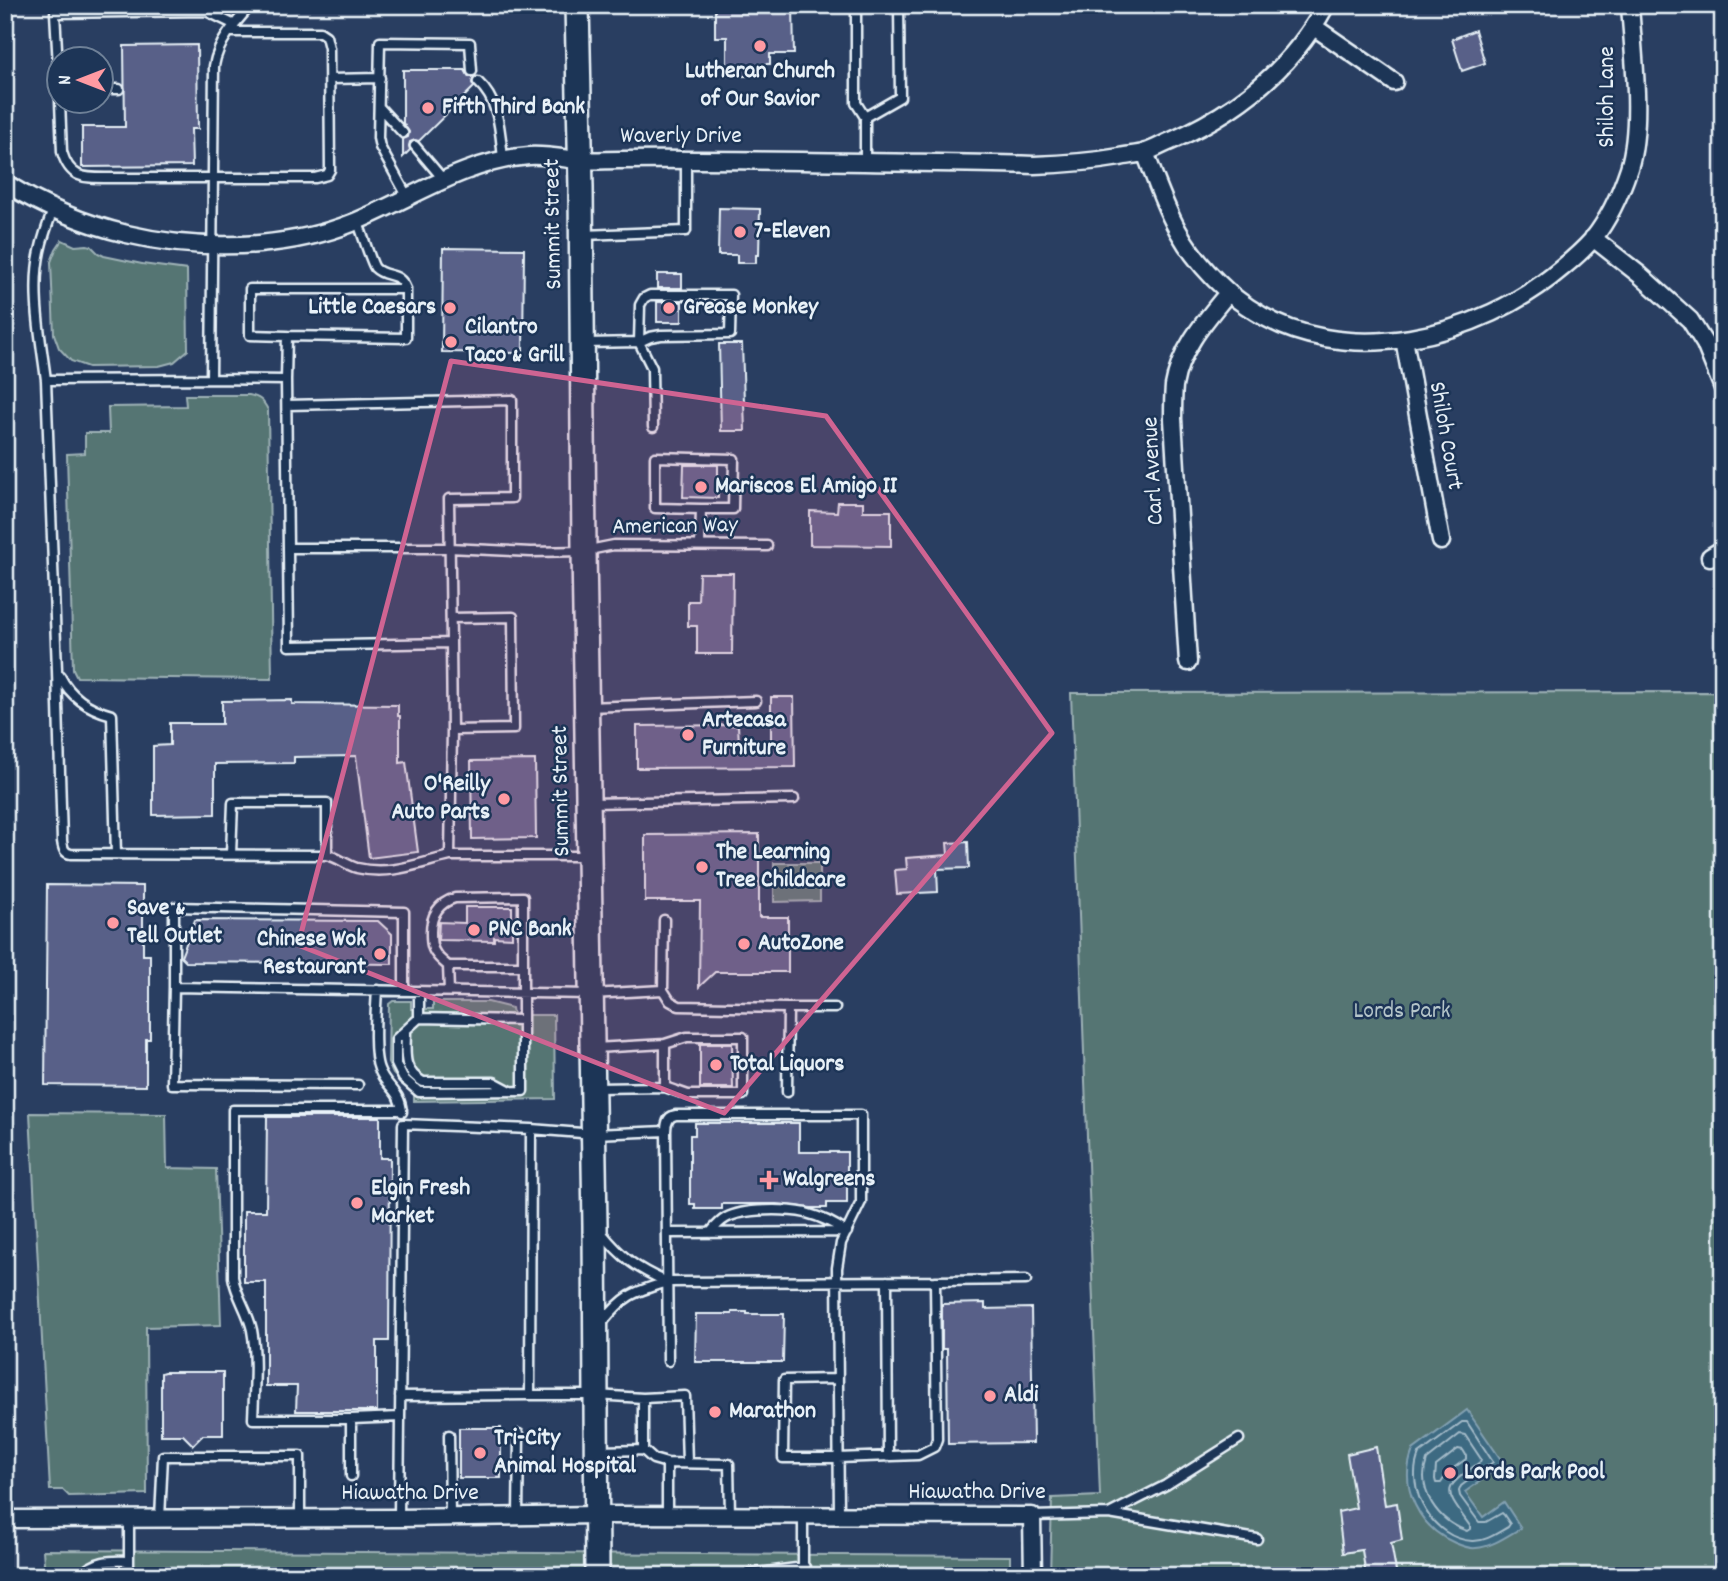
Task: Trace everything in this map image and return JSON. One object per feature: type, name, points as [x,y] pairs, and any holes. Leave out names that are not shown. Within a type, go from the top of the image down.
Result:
[{"type":"main road","name":"Summit Street","points":[[577,5],[594,1134],[597,1576]]},
{"type":"street","name":"Waverly Drive","points":[[5,183],[52,210],[81,222],[140,238],[212,246],[268,243],[314,236],[358,220],[470,168],[503,159],[538,156],[579,160],[1066,164],[1096,161],[1145,152],[1201,128],[1240,102],[1275,75],[1314,27],[1326,5]]},
{"type":"street","name":"Shiloh Lane","points":[[1145,152],[1171,221],[1185,245],[1228,293],[1259,314],[1308,335],[1334,340],[1404,339],[1451,328],[1521,299],[1550,278],[1593,239],[1615,200],[1629,169],[1636,121],[1630,5]]},
{"type":"street","points":[[1314,27],[1394,82]]},
{"type":"street","points":[[1593,239],[1609,249],[1690,320],[1705,344],[1723,388]]},
{"type":"street","name":"Carl Avenue","points":[[1188,662],[1173,419],[1174,385],[1192,339],[1228,293]]},
{"type":"street","name":"Shiloh Court","points":[[1404,339],[1441,541]]},
{"type":"street","name":"Hiawatha Drive","points":[[5,1519],[596,1515],[1032,1516]]},
{"type":"street","points":[[1032,1516],[1033,1576]]},
{"type":"lane","points":[[211,379],[214,66],[220,46],[251,5]]},
{"type":"lane","points":[[856,5],[856,103],[864,117],[865,162]]},
{"type":"lane","points":[[864,117],[900,97],[899,5]]},
{"type":"lane","points":[[57,46],[55,9],[206,11],[235,24]]},
{"type":"lane","points":[[61,116],[62,152],[67,166],[79,176],[315,178],[327,175],[330,170],[330,79],[326,36],[322,32],[229,32]]},
{"type":"lane","points":[[408,196],[380,147],[378,138],[380,42],[470,43],[472,71]]},
{"type":"lane","points":[[330,79],[380,78]]},
{"type":"lane","points":[[478,82],[494,103],[503,159]]},
{"type":"lane","points":[[380,108],[403,133]]},
{"type":"lane","points":[[415,146],[443,179]]},
{"type":"lane","points":[[581,235],[686,231],[686,159]]},
{"type":"lane","points":[[52,210],[37,267],[39,323],[46,380],[62,841],[66,853],[327,855],[357,868],[376,870],[405,869],[450,856],[589,856]]},
{"type":"lane","points":[[358,220],[375,267],[401,279],[406,289],[406,338],[250,335],[250,289],[406,289]]},
{"type":"lane","points":[[581,343],[639,342],[661,335],[730,334],[731,295],[650,295],[644,298],[640,305],[639,342],[652,368],[653,426]]},
{"type":"lane","points":[[287,336],[289,646],[451,643]]},
{"type":"lane","points":[[46,380],[286,380]]},
{"type":"lane","points":[[286,405],[512,400],[512,498],[449,499],[452,730],[450,856]]},
{"type":"lane","points":[[655,457],[734,459],[733,509],[701,509],[655,508],[655,457]]},
{"type":"lane","points":[[700,544],[701,509]]},
{"type":"lane","name":"American Way","points":[[288,548],[449,548],[531,552],[584,551],[614,545],[767,546]]},
{"type":"lane","points":[[450,618],[513,617],[514,729],[452,730]]},
{"type":"lane","points":[[57,670],[76,698],[94,710],[112,715],[116,854]]},
{"type":"lane","points":[[587,707],[756,701]]},
{"type":"lane","points":[[588,803],[794,799]]},
{"type":"lane","points":[[231,854],[233,803],[327,803],[327,855]]},
{"type":"lane","points":[[419,991],[419,1018],[396,1039],[396,1064],[403,1078],[419,1092],[523,1091],[524,993],[523,897],[460,897],[450,899],[435,912],[431,922],[431,943],[437,956],[449,966],[523,966]]},
{"type":"lane","points":[[358,1085],[172,1084],[174,907],[404,912],[404,991]]},
{"type":"lane","points":[[664,920],[663,990],[670,1002],[679,1006],[835,1008]]},
{"type":"lane","points":[[449,966],[449,991]]},
{"type":"lane","points":[[174,987],[591,994],[663,990]]},
{"type":"lane","points":[[377,990],[377,1062],[384,1079],[398,1096],[403,1124],[399,1518]]},
{"type":"lane","points":[[787,1092],[788,1008]]},
{"type":"lane","points":[[419,1018],[523,1020]]},
{"type":"lane","points":[[592,1048],[665,1044],[687,1037],[743,1037],[743,1095],[688,1095],[665,1087],[593,1088]]},
{"type":"lane","points":[[665,1044],[665,1087]]},
{"type":"lane","points":[[400,1417],[253,1419],[253,1338],[233,1277],[233,1110],[402,1110]]},
{"type":"lane","points":[[668,1361],[666,1131],[669,1118],[676,1115],[861,1115],[861,1202],[839,1249],[839,1515]]},
{"type":"lane","points":[[403,1124],[594,1134],[666,1131]]},
{"type":"lane","points":[[530,1395],[531,1129]]},
{"type":"lane","points":[[710,1233],[729,1216],[771,1211],[807,1213],[834,1223],[847,1233]]},
{"type":"lane","points":[[595,1225],[630,1263],[667,1282]]},
{"type":"lane","points":[[667,1233],[847,1233]]},
{"type":"lane","points":[[596,1330],[626,1297],[667,1282],[1026,1280]]},
{"type":"lane","points":[[887,1281],[888,1457]]},
{"type":"lane","points":[[838,1379],[784,1380],[783,1458],[918,1455],[936,1444],[935,1281]]},
{"type":"lane","points":[[400,1396],[685,1396],[687,1463]]},
{"type":"lane","points":[[643,1398],[643,1450]]},
{"type":"lane","points":[[351,1419],[351,1476]]},
{"type":"lane","points":[[518,1516],[519,1434]]},
{"type":"lane","points":[[449,1435],[450,1517]]},
{"type":"lane","name":"Hiawatha Drive","points":[[1109,1514],[1166,1485],[1239,1439]]},
{"type":"lane","points":[[596,1451],[643,1450],[653,1459],[667,1463],[729,1464],[730,1516]]},
{"type":"lane","points":[[160,1518],[163,1456],[300,1456],[300,1518]]},
{"type":"lane","points":[[667,1463],[667,1516]]},
{"type":"lane","name":"Hiawatha Drive","points":[[1032,1516],[1109,1514],[1257,1539]]},
{"type":"lane","points":[[803,1515],[804,1567],[810,1576]]},
{"type":"lane","points":[[129,1518],[129,1576]]},
{"type":"lane","points":[[81,1576],[99,1562],[129,1561]]},
{"type":"lane","points":[[735,1576],[804,1567]]},
{"type":"highlighted area","points":[[451,361],[826,416],[1052,733],[724,1113],[298,945]]},
{"type":"green space","points":[[62,240],[75,246],[91,246],[104,256],[187,270],[188,350],[174,362],[159,366],[88,367],[71,361],[59,348],[54,334],[51,262]]},
{"type":"green space","points":[[185,395],[249,395],[260,400],[268,410],[272,679],[77,677],[73,669],[67,454],[85,453],[85,433],[109,433],[108,407],[186,406]]},
{"type":"green space","name":"Lords Park","points":[[1723,692],[1723,1576],[1050,1576],[1052,1498],[1100,1496],[1071,693]]},
{"type":"green space","points":[[774,863],[820,863],[820,901],[774,902]]},
{"type":"green space","points":[[393,1001],[411,1001],[411,1009],[433,1009],[433,1002],[488,1002],[512,1008],[513,1015],[554,1015],[555,1099],[414,1101],[414,1095],[393,1074],[388,1063],[389,1004]]},
{"type":"green space","points":[[30,1113],[166,1114],[167,1168],[216,1169],[221,1325],[146,1327],[147,1494],[69,1496],[63,1490],[50,1490]]},
{"type":"green space","points":[[43,1550],[1010,1556],[1010,1576],[45,1576]]},
{"type":"water","name":"Lords Park Pool","points":[[1467,1410],[1504,1464],[1465,1492],[1483,1517],[1504,1502],[1521,1528],[1494,1543],[1473,1548],[1455,1543],[1431,1527],[1415,1505],[1408,1478],[1413,1450]]},
{"type":"building","name":"Lutheran Church of Our Savior","points":[[715,5],[793,5],[794,54],[770,54],[770,64],[759,64],[760,76],[727,76],[727,37],[715,37]]},
{"type":"building","points":[[1475,30],[1485,63],[1462,71],[1452,39]]},
{"type":"building","points":[[197,45],[198,129],[191,129],[192,166],[82,167],[82,127],[125,127],[124,46]]},
{"type":"building","name":"Fifth Third Bank","points":[[403,70],[465,70],[469,77],[474,77],[474,87],[419,141],[410,142],[410,150],[403,157],[403,139],[408,137],[409,132],[403,123]]},
{"type":"building","name":"7-Eleven","points":[[719,208],[760,209],[759,255],[756,255],[756,263],[737,263],[737,255],[718,255]]},
{"type":"building","points":[[443,248],[524,249],[523,353],[442,352]]},
{"type":"building","points":[[657,274],[682,274],[682,288],[657,288]]},
{"type":"building","points":[[657,302],[682,302],[682,322],[657,322]]},
{"type":"building","points":[[719,344],[742,344],[745,431],[721,431]]},
{"type":"building","name":"Mariscos El Amigo II","points":[[684,465],[718,465],[718,498],[683,497]]},
{"type":"building","points":[[838,502],[863,502],[863,511],[891,511],[891,546],[810,545],[810,511],[837,512]]},
{"type":"building","points":[[699,573],[733,573],[732,654],[697,654],[697,626],[688,626],[688,601],[698,601]]},
{"type":"building","name":"Artecasa Furniture","points":[[771,697],[794,697],[795,767],[637,768],[637,726],[738,725],[739,744],[771,744]]},
{"type":"building","points":[[292,700],[292,704],[398,705],[400,763],[406,762],[418,852],[369,858],[356,756],[294,757],[294,763],[215,764],[215,814],[153,815],[153,746],[170,745],[170,723],[222,724],[222,701]]},
{"type":"building","name":"O'Reilly Auto Parts","points":[[535,760],[536,838],[472,839],[471,761]]},
{"type":"building","points":[[759,834],[759,917],[788,917],[788,972],[715,972],[699,987],[700,901],[645,901],[645,835]]},
{"type":"building","points":[[968,842],[969,868],[937,869],[938,892],[897,894],[895,870],[907,869],[906,858],[948,855],[947,843]]},
{"type":"building","points":[[47,885],[143,886],[143,955],[150,955],[150,1039],[146,1039],[146,1086],[45,1085]]},
{"type":"building","name":"PNC Bank","points":[[465,907],[512,907],[512,938],[494,937],[494,941],[438,940],[439,922],[465,923]]},
{"type":"building","points":[[195,920],[378,921],[392,934],[392,964],[186,962],[181,957]]},
{"type":"building","name":"Total Liquors","points":[[700,1044],[732,1044],[733,1088],[700,1088]]},
{"type":"building","points":[[267,1117],[380,1117],[380,1158],[390,1158],[389,1341],[377,1341],[377,1411],[296,1411],[297,1386],[266,1386],[266,1282],[244,1282],[244,1211],[266,1211]]},
{"type":"building","name":"Walgreens","points":[[695,1123],[799,1123],[799,1152],[847,1152],[847,1203],[827,1203],[827,1208],[722,1204],[722,1209],[695,1209],[695,1204],[690,1204],[690,1135],[695,1135]]},
{"type":"building","name":"Aldi","points":[[985,1303],[985,1309],[1031,1308],[1033,1443],[948,1444],[947,1349],[942,1349],[942,1304]]},
{"type":"building","points":[[696,1314],[784,1314],[783,1362],[695,1362]]},
{"type":"building","points":[[223,1372],[223,1435],[203,1435],[193,1445],[183,1435],[161,1435],[161,1373]]},
{"type":"building","name":"Tri-City Animal Hospital","points":[[459,1428],[501,1428],[501,1478],[459,1478]]},
{"type":"building","points":[[1376,1447],[1385,1505],[1397,1503],[1402,1540],[1391,1543],[1397,1576],[1366,1576],[1362,1550],[1343,1553],[1338,1512],[1356,1508],[1347,1454]]},
{"type":"place","name":"Lutheran Church of Our Savior","points":[[760,46]]},
{"type":"place","name":"Fifth Third Bank","points":[[428,108]]},
{"type":"place","name":"7-Eleven","points":[[740,232]]},
{"type":"place","name":"Little Caesars","points":[[450,308]]},
{"type":"place","name":"Grease Monkey","points":[[669,308]]},
{"type":"place","name":"Cilantro Taco & Grill","points":[[451,342]]},
{"type":"place","name":"Mariscos El Amigo II","points":[[701,487]]},
{"type":"place","name":"Artecasa Furniture","points":[[688,735]]},
{"type":"place","name":"O'Reilly Auto Parts","points":[[504,799]]},
{"type":"place","name":"The Learning Tree Childcare","points":[[702,867]]},
{"type":"place","name":"Save & Tell Outlet","points":[[113,923]]},
{"type":"place","name":"PNC Bank","points":[[474,930]]},
{"type":"place","name":"AutoZone","points":[[744,944]]},
{"type":"place","name":"Chinese Wok Restaurant","points":[[380,954]]},
{"type":"place","name":"Total Liquors","points":[[716,1065]]},
{"type":"place","name":"Walgreens","points":[[769,1180]]},
{"type":"place","name":"Elgin Fresh Market","points":[[357,1203]]},
{"type":"place","name":"Aldi","points":[[990,1396]]},
{"type":"place","name":"Marathon","points":[[715,1412]]},
{"type":"place","name":"Tri-City Animal Hospital","points":[[480,1453]]},
{"type":"place","name":"Lords Park Pool","points":[[1450,1473]]}]
